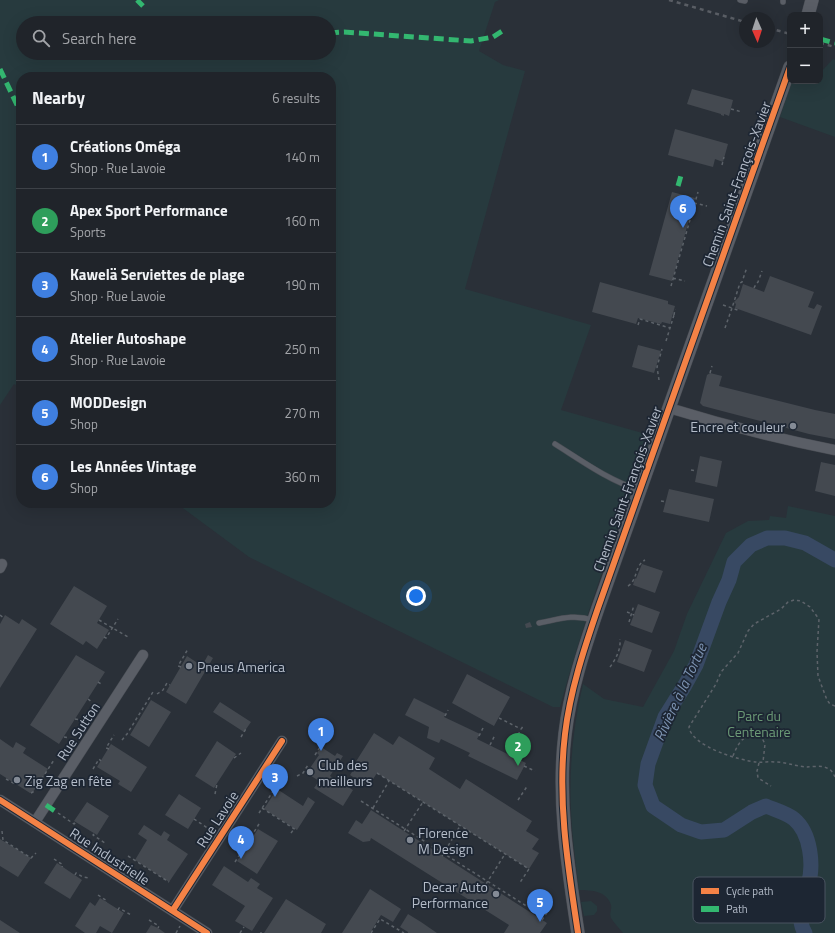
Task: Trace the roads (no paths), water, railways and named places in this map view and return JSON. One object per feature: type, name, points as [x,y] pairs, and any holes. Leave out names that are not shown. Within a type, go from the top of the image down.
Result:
[{"type":"street","points":[[809,12],[812,0]]},
{"type":"street","name":"Chemin Saint-François-Xavier","points":[[578,933],[563,819],[563,762],[565,732],[580,663],[787,75]]},
{"type":"street","points":[[669,408],[781,439],[835,450]]},
{"type":"street","name":"Rue Sutton","points":[[35,822],[143,655]]},
{"type":"street","name":"Rue Lavoie","points":[[172,910],[282,741]]},
{"type":"street","name":"Rue Industrielle","points":[[0,800],[207,933]]},
{"type":"lane","points":[[555,444],[604,475],[619,483],[640,490]]},
{"type":"lane","points":[[540,624],[575,616],[582,616],[594,620]]},
{"type":"waterway","name":"Rivière à la Tortue","points":[[810,877],[810,850],[804,833],[800,825],[784,813],[766,806],[752,812],[724,830],[701,832],[681,825],[653,806],[645,785],[648,764],[665,717],[696,665],[719,602],[729,580],[734,562],[751,545],[767,538],[785,538],[805,543],[835,560]]},
{"type":"waterway","name":"Rivière à la Tortue","points":[[801,923],[805,933]]},
{"type":"railway","points":[[669,0],[739,20]]},
{"type":"railway","points":[[775,30],[787,33]]},
{"type":"railway","points":[[823,44],[835,47]]},
{"type":"place","name":"Les Années Vintage","points":[[683,228]]},
{"type":"place","name":"Encre et couleur","points":[[793,426]]},
{"type":"place","name":"Pneus America","points":[[189,666]]},
{"type":"place","name":"Créations Oméga","points":[[321,751]]},
{"type":"place","name":"Apex Sport Performance","points":[[518,766]]},
{"type":"place","name":"Club des meilleurs","points":[[310,772]]},
{"type":"place","name":"Zig Zag en fête","points":[[17,780]]},
{"type":"place","name":"Kawelä Serviettes de plage","points":[[275,797]]},
{"type":"place","name":"Florence M Design","points":[[410,840]]},
{"type":"place","name":"Atelier Autoshape","points":[[241,859]]},
{"type":"place","name":"Decar Auto Performance","points":[[496,894]]},
{"type":"place","name":"MODDesign","points":[[540,922]]},
{"type":"park label","name":"Parc du Centenaire","points":[[759,724]]}]
